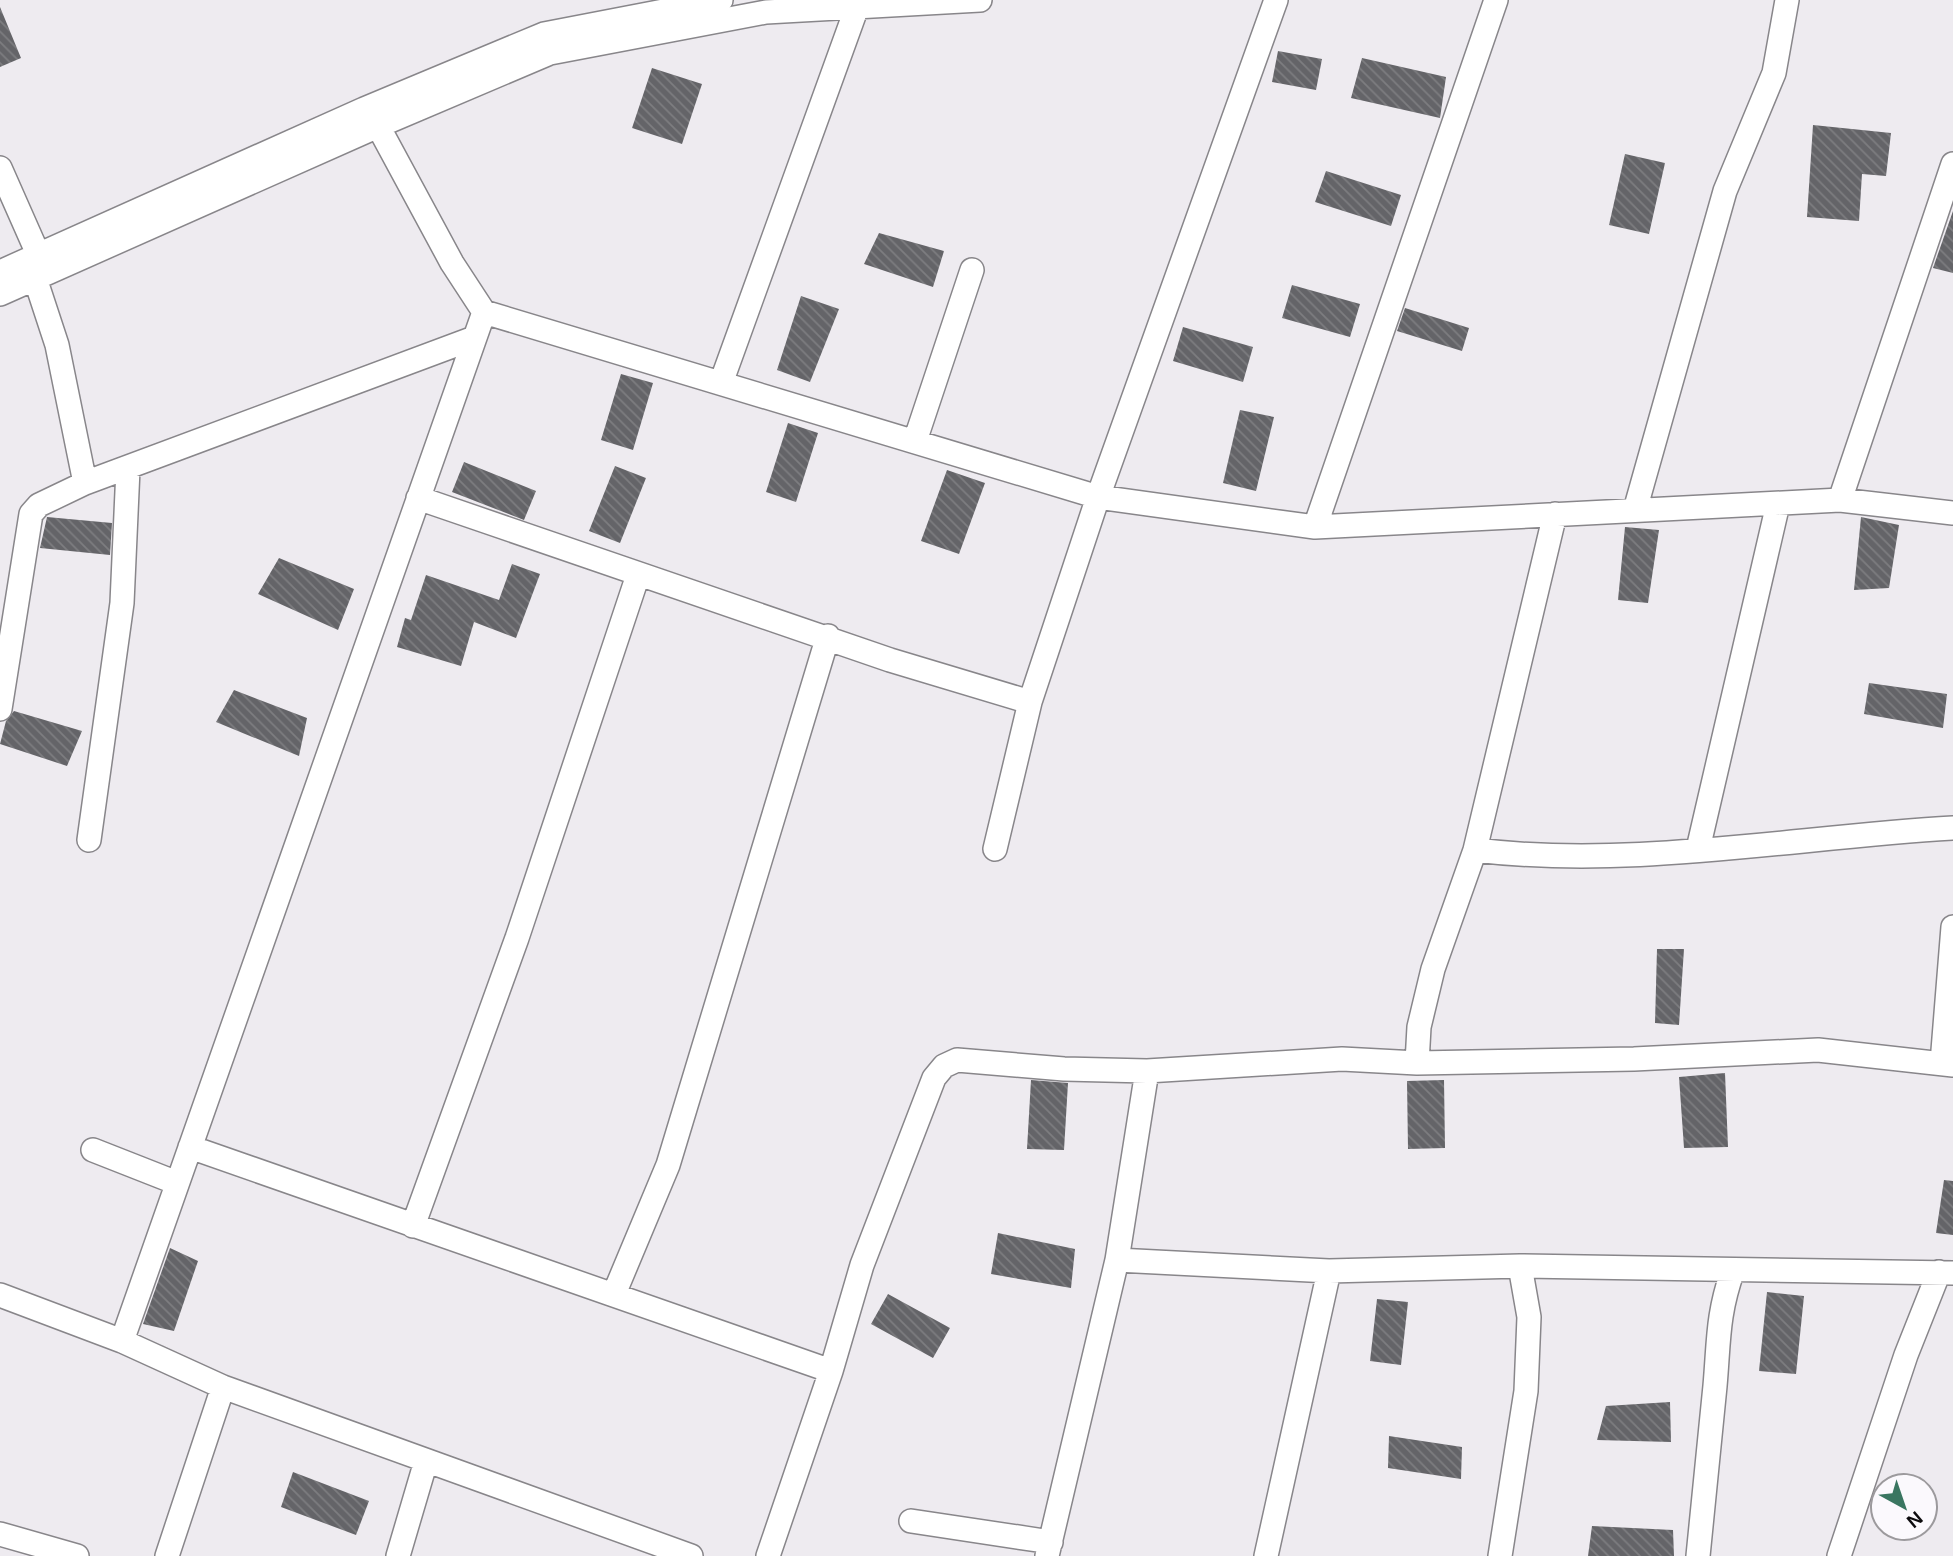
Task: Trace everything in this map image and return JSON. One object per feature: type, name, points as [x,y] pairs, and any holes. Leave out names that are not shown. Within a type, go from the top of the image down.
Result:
[{"type":"street","points":[[0,272],[544,33],[721,0]]},
{"type":"street","points":[[0,294],[377,126],[550,53],[766,12],[980,0]]},
{"type":"street","points":[[995,849],[1030,702],[1098,496],[1276,0]]},
{"type":"street","points":[[1315,527],[1496,0]]},
{"type":"street","points":[[1635,510],[1725,191],[1774,73],[1787,0]]},
{"type":"street","points":[[722,383],[857,7]]},
{"type":"street","points":[[377,126],[452,263],[484,312],[1098,496],[1315,527],[1840,500],[1953,513]]},
{"type":"street","points":[[1840,500],[1953,164]]},
{"type":"street","points":[[0,169],[38,254]]},
{"type":"street","points":[[915,441],[972,270]]},
{"type":"street","points":[[35,278],[57,345],[85,483]]},
{"type":"street","points":[[122,1340],[484,312]]},
{"type":"street","points":[[0,709],[31,514],[39,505],[85,483],[474,338]]},
{"type":"street","points":[[89,840],[122,603],[128,469]]},
{"type":"street","points":[[418,498],[638,575],[828,636],[890,660],[1030,702]]},
{"type":"street","points":[[1698,849],[1778,503]]},
{"type":"street","points":[[1417,1063],[1419,1027],[1433,969],[1475,850],[1555,514]]},
{"type":"street","points":[[413,1226],[517,938],[638,575]]},
{"type":"street","points":[[614,1294],[668,1165],[828,636]]},
{"type":"street","points":[[1475,850],[1530,857],[1698,849],[1953,828]]},
{"type":"street","points":[[768,1556],[831,1371],[862,1265],[934,1078],[944,1066],[957,1060],[1064,1069],[1147,1071],[1342,1059],[1417,1063],[1634,1059],[1818,1050],[1948,1064],[1953,927]]},
{"type":"street","points":[[911,1521],[1049,1549],[1117,1260],[1147,1071]]},
{"type":"street","points":[[190,1147],[831,1371]]},
{"type":"street","points":[[93,1150],[177,1183]]},
{"type":"street","points":[[1117,1260],[1329,1271],[1520,1266],[1946,1273],[1906,1355],[1839,1556]]},
{"type":"street","points":[[1500,1556],[1526,1391],[1529,1317],[1520,1266]]},
{"type":"street","points":[[1698,1556],[1716,1369],[1717,1332],[1723,1298],[1733,1270]]},
{"type":"street","points":[[1266,1556],[1329,1271]]},
{"type":"street","points":[[0,1296],[122,1340],[223,1387],[691,1556]]},
{"type":"street","points":[[167,1556],[223,1387]]},
{"type":"street","points":[[398,1556],[426,1461]]},
{"type":"street","points":[[0,1534],[77,1556]]},
{"type":"building","points":[[0,7],[21,58],[0,67]]},
{"type":"building","points":[[1278,51],[1322,59],[1316,90],[1272,82]]},
{"type":"building","points":[[1362,58],[1446,77],[1440,118],[1351,98]]},
{"type":"building","points":[[652,68],[702,84],[682,144],[632,128]]},
{"type":"building","points":[[1813,125],[1891,133],[1886,176],[1862,174],[1859,221],[1807,217]]},
{"type":"building","points":[[1625,154],[1665,163],[1649,234],[1609,225]]},
{"type":"building","points":[[1326,171],[1401,195],[1391,226],[1315,202]]},
{"type":"building","points":[[1953,211],[1953,273],[1933,268]]},
{"type":"building","points":[[879,233],[944,251],[933,287],[864,264]]},
{"type":"building","points":[[1292,285],[1360,304],[1350,337],[1282,318]]},
{"type":"building","points":[[801,296],[839,309],[810,382],[777,370]]},
{"type":"building","points":[[1405,308],[1469,328],[1462,351],[1397,331]]},
{"type":"building","points":[[1183,327],[1253,347],[1243,382],[1173,361]]},
{"type":"building","points":[[621,374],[653,383],[633,450],[601,440]]},
{"type":"building","points":[[1240,410],[1274,417],[1256,491],[1223,483]]},
{"type":"building","points":[[788,423],[818,433],[796,502],[766,492]]},
{"type":"building","points":[[464,462],[536,491],[524,520],[452,492]]},
{"type":"building","points":[[615,466],[646,478],[620,543],[589,531]]},
{"type":"building","points":[[947,470],[985,483],[959,554],[921,541]]},
{"type":"building","points":[[47,517],[112,523],[110,555],[40,548]]},
{"type":"building","points":[[1861,517],[1899,525],[1889,588],[1854,590]]},
{"type":"building","points":[[1625,527],[1659,530],[1648,603],[1618,600]]},
{"type":"building","points":[[279,558],[354,589],[338,630],[258,594]]},
{"type":"building","points":[[512,564],[540,574],[516,638],[474,622],[461,666],[397,647],[405,618],[411,620],[426,575],[499,600]]},
{"type":"building","points":[[1869,683],[1947,694],[1943,728],[1864,714]]},
{"type":"building","points":[[234,690],[307,718],[299,756],[216,722]]},
{"type":"building","points":[[14,711],[82,731],[67,766],[0,744],[6,721]]},
{"type":"building","points":[[1657,949],[1684,949],[1679,1025],[1655,1023]]},
{"type":"building","points":[[1725,1073],[1728,1147],[1684,1148],[1679,1077]]},
{"type":"building","points":[[1031,1080],[1068,1083],[1064,1150],[1027,1149]]},
{"type":"building","points":[[1444,1080],[1445,1148],[1408,1149],[1407,1081]]},
{"type":"building","points":[[1944,1180],[1953,1181],[1953,1235],[1936,1233]]},
{"type":"building","points":[[998,1233],[1075,1249],[1071,1288],[991,1274]]},
{"type":"building","points":[[170,1248],[198,1261],[174,1331],[143,1324]]},
{"type":"building","points":[[1767,1292],[1804,1296],[1796,1374],[1759,1371]]},
{"type":"building","points":[[888,1294],[950,1328],[933,1358],[871,1324]]},
{"type":"building","points":[[1377,1299],[1408,1302],[1401,1365],[1370,1361]]},
{"type":"building","points":[[1670,1402],[1671,1442],[1597,1440],[1606,1406]]},
{"type":"building","points":[[1389,1436],[1462,1447],[1461,1479],[1388,1468]]},
{"type":"building","points":[[293,1472],[369,1501],[356,1535],[281,1507]]},
{"type":"building","points":[[1592,1526],[1673,1530],[1674,1556],[1588,1556]]}]
